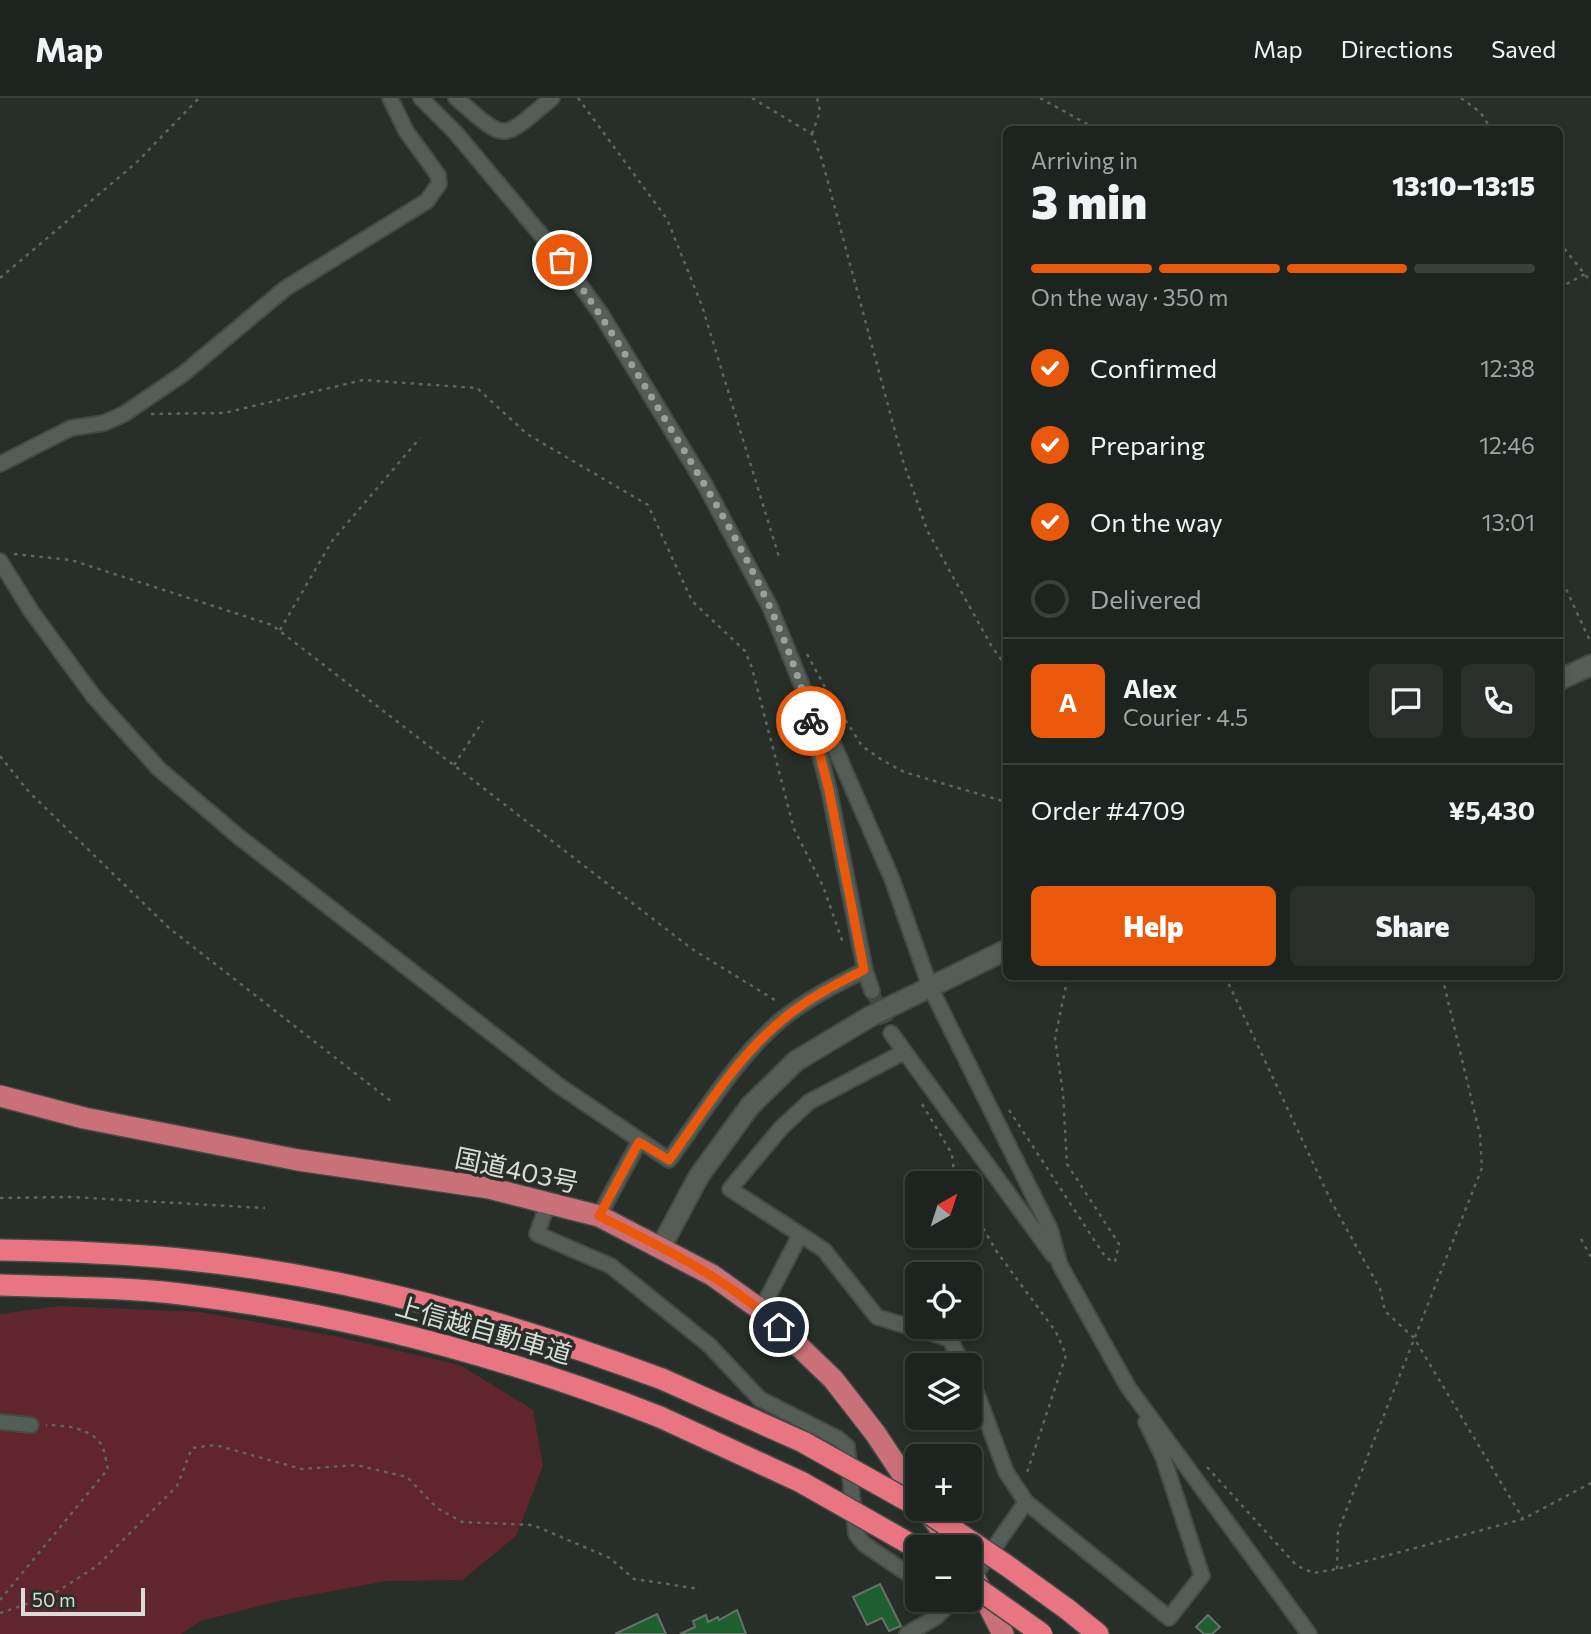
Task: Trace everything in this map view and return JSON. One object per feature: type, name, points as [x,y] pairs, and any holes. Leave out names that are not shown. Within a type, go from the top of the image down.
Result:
[{"type":"highway","name":"国道403号","points":[[0,1096],[83,1118],[299,1160],[489,1188],[599,1216],[712,1275],[761,1310],[834,1379],[905,1478]]},
{"type":"highway","name":"上信越自動車道","points":[[0,1250],[88,1252],[180,1259],[345,1284],[424,1302],[513,1327],[662,1380],[803,1442],[905,1499]]},
{"type":"highway","name":"上信越自動車道","points":[[0,1285],[178,1294],[257,1304],[426,1339],[508,1362],[582,1386],[660,1416],[801,1482],[905,1541]]},
{"type":"highway","name":"上信越自動車道","points":[[940,1521],[1068,1609],[1098,1634]]},
{"type":"highway","points":[[982,1587],[1042,1634]]},
{"type":"highway","points":[[982,1597],[1003,1634]]},
{"type":"main road","points":[[1563,678],[1591,665]]},
{"type":"main road","points":[[661,1247],[699,1176],[750,1106],[796,1062],[870,1017],[1003,951]]},
{"type":"street","points":[[0,464],[24,449],[71,428],[104,424],[124,414],[183,374],[286,288],[427,201],[439,184],[438,175],[406,131],[390,98]]},
{"type":"street","points":[[421,98],[455,132],[544,239],[601,314],[705,485],[770,607],[803,688],[835,748],[1050,1229],[1060,1265]]},
{"type":"street","points":[[456,98],[489,127],[501,132],[514,130],[552,98]]},
{"type":"street","points":[[6,557],[31,611],[94,697],[159,769],[239,837],[558,1085],[669,1160],[734,1070],[781,1021],[859,972]]},
{"type":"street","points":[[803,688],[829,790],[859,972],[872,991]]},
{"type":"street","points":[[891,1032],[1060,1265],[1128,1387],[1163,1457],[1202,1576],[1169,1618],[1023,1498],[1006,1472],[982,1407]]},
{"type":"street","points":[[904,1052],[809,1102],[781,1128],[730,1189],[824,1250],[877,1317],[950,1339],[957,1353]]},
{"type":"street","points":[[599,1216],[639,1142]]},
{"type":"street","points":[[548,1203],[537,1234],[611,1266],[709,1345],[760,1399],[837,1438],[847,1446],[856,1534],[864,1544],[905,1572]]},
{"type":"street","points":[[761,1310],[800,1235]]},
{"type":"street","points":[[1128,1387],[1309,1634]]},
{"type":"street","points":[[0,1422],[31,1425]]},
{"type":"street","points":[[982,1561],[1023,1498]]},
{"type":"street","points":[[907,1634],[936,1618],[941,1612]]},
{"type":"path","points":[[0,278],[136,162],[199,98]]},
{"type":"path","points":[[578,98],[667,219],[702,306],[779,557]]},
{"type":"path","points":[[752,98],[812,134],[822,160],[903,461],[927,530],[1003,662]]},
{"type":"path","points":[[812,134],[820,111],[817,98]]},
{"type":"path","points":[[1040,98],[1091,126]]},
{"type":"path","points":[[1461,98],[1480,112],[1489,126]]},
{"type":"path","points":[[1563,247],[1591,282]]},
{"type":"path","points":[[1563,286],[1585,274]]},
{"type":"path","points":[[124,414],[224,413],[363,380],[477,388],[527,434],[648,505],[692,601],[745,650],[794,829],[823,886],[859,972]]},
{"type":"path","points":[[279,631],[332,541],[420,438]]},
{"type":"path","points":[[6,557],[71,560],[272,625],[692,949],[793,1012]]},
{"type":"path","points":[[1563,583],[1591,643]]},
{"type":"path","points":[[803,646],[827,691],[862,746],[904,772],[1003,801]]},
{"type":"path","points":[[453,765],[483,721]]},
{"type":"path","points":[[0,756],[29,792],[169,928],[392,1102]]},
{"type":"path","points":[[1009,1110],[1106,1258],[1115,1262],[1119,1244],[1067,1164],[1063,1094],[1055,1038],[1067,980]]},
{"type":"path","points":[[1227,980],[1331,1201],[1380,1289],[1385,1311],[1414,1338],[1522,1519]]},
{"type":"path","points":[[1336,1569],[1338,1531],[1482,1168],[1480,1135],[1443,980]]},
{"type":"path","points":[[920,1100],[953,1154],[954,1171]]},
{"type":"path","points":[[0,1198],[70,1197],[265,1208]]},
{"type":"path","points":[[982,1226],[997,1252],[1056,1332],[1066,1355],[1023,1498]]},
{"type":"path","points":[[1581,1239],[1591,1257]]},
{"type":"path","points":[[0,1600],[108,1469],[102,1446],[87,1432],[63,1425],[31,1425]]},
{"type":"path","points":[[0,1613],[50,1595],[96,1566],[177,1486],[192,1448],[215,1445],[302,1469],[356,1465],[407,1477],[437,1508],[462,1522],[533,1525],[610,1558],[634,1579],[700,1589]]},
{"type":"path","points":[[1204,1464],[1296,1565],[1313,1573],[1522,1519],[1591,1483]]},
{"type":"shaded area","points":[[59,1306],[200,1312],[334,1336],[460,1365],[533,1410],[543,1466],[516,1536],[462,1580],[386,1581],[274,1602],[201,1621],[181,1634],[0,1634],[0,1314]]},
{"type":"building","points":[[880,1584],[901,1626],[889,1631],[882,1618],[867,1625],[853,1597]]},
{"type":"building","points":[[737,1610],[746,1634],[680,1634],[695,1627],[693,1621],[706,1615],[708,1622],[718,1617],[719,1620]]},
{"type":"building","points":[[657,1614],[666,1634],[615,1634]]},
{"type":"building","points":[[1208,1615],[1220,1627],[1212,1634],[1204,1634],[1196,1627]]},
{"type":"tunnel","points":[[872,991],[891,1033]]},
{"type":"way so far","points":[[562,260],[601,314],[705,485],[770,607],[803,688],[811,721]]},
{"type":"route","points":[[779,1327],[761,1310],[712,1275],[599,1216],[639,1142],[669,1160],[734,1070],[781,1021],[864,970],[829,790],[811,721]]}]
